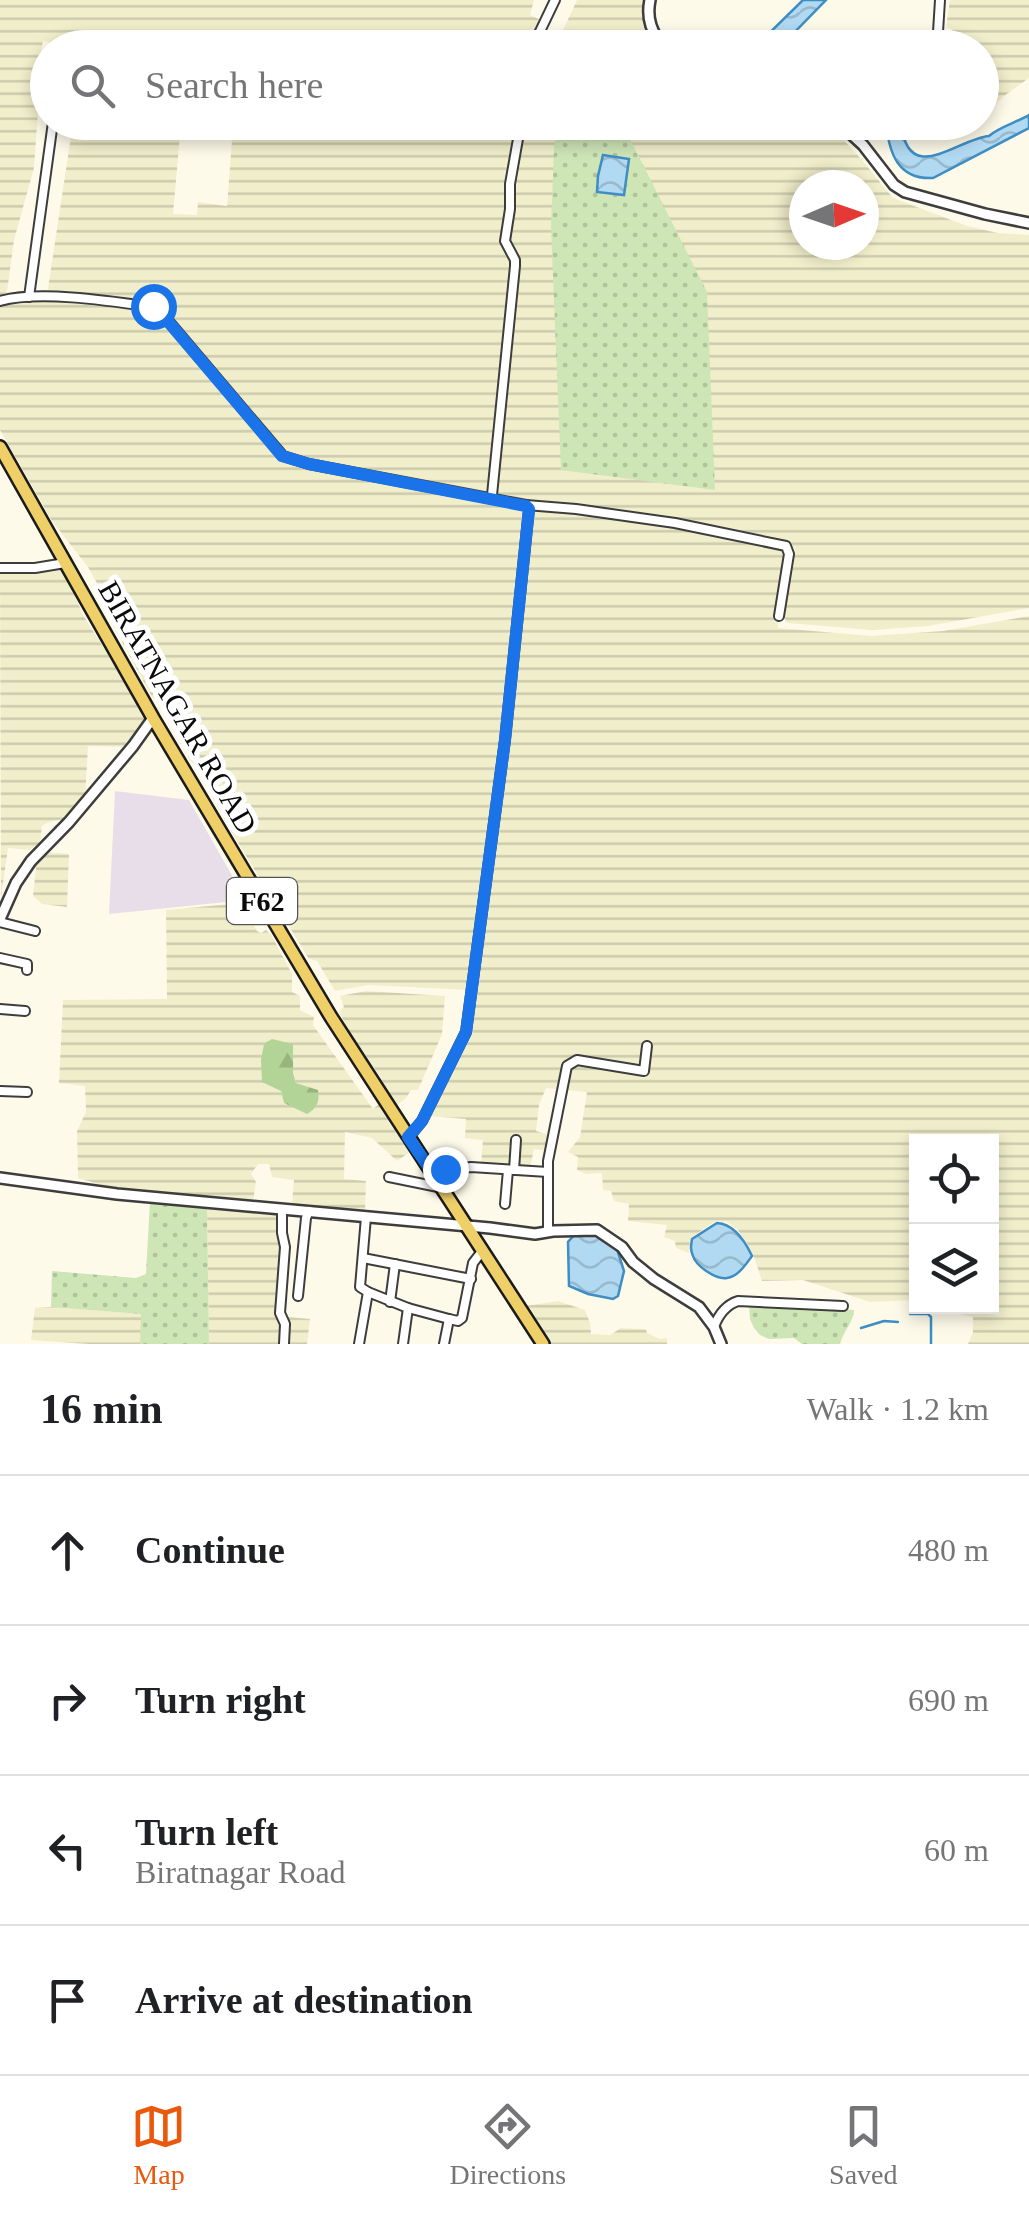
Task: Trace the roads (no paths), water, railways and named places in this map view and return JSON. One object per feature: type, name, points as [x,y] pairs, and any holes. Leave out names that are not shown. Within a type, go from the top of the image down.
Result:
[{"type":"main road","name":"BIRATNAGAR ROAD","points":[[0,448],[331,1018],[543,1344]]},
{"type":"street","points":[[540,30],[554,0]]},
{"type":"street","points":[[650,0],[648,17],[652,30]]},
{"type":"street","points":[[938,30],[940,0]]},
{"type":"street","points":[[29,297],[51,140]]},
{"type":"street","points":[[494,500],[492,485],[515,266],[505,241],[518,140]]},
{"type":"street","points":[[858,140],[894,185],[905,192],[1029,223]]},
{"type":"street","points":[[0,301],[29,297],[153,306],[282,456],[290,460],[526,506],[576,509],[675,524],[786,546],[790,554],[780,616]]},
{"type":"street","points":[[408,1137],[422,1121],[466,1032],[522,592],[530,514],[526,506]]},
{"type":"street","points":[[0,568],[65,563]]},
{"type":"street","points":[[35,931],[0,921],[16,883],[31,860],[89,798],[154,718]]},
{"type":"street","points":[[0,958],[27,964],[27,970]]},
{"type":"street","points":[[0,1009],[25,1011]]},
{"type":"street","points":[[548,1231],[548,1172],[567,1066],[577,1060],[644,1071],[647,1046]]},
{"type":"street","points":[[0,1091],[27,1092]]},
{"type":"street","points":[[505,1204],[516,1140]]},
{"type":"street","points":[[432,1172],[472,1167],[548,1172]]},
{"type":"street","points":[[390,1177],[442,1188]]},
{"type":"street","points":[[0,1178],[118,1194],[535,1234],[597,1230],[622,1247],[654,1280],[698,1307],[714,1327],[721,1344]]},
{"type":"street","points":[[282,1209],[285,1247],[280,1313],[285,1324],[284,1344]]},
{"type":"street","points":[[298,1296],[308,1211]]},
{"type":"street","points":[[366,1217],[360,1286],[408,1308],[449,1319],[462,1318],[473,1263],[483,1250]]},
{"type":"street","points":[[362,1258],[471,1279]]},
{"type":"street","points":[[390,1302],[395,1264]]},
{"type":"street","points":[[358,1344],[368,1292]]},
{"type":"street","points":[[714,1327],[721,1314],[738,1301],[842,1306]]},
{"type":"street","points":[[403,1344],[408,1308]]},
{"type":"street","points":[[444,1344],[449,1319]]},
{"type":"water","points":[[803,0],[826,0],[797,30],[772,30]]},
{"type":"water","points":[[1029,115],[1029,128],[933,178],[904,169],[889,140],[905,140],[913,153],[936,155],[974,140],[999,140],[999,129]]},
{"type":"water","points":[[603,155],[629,159],[624,195],[597,192]]},
{"type":"water","points":[[717,1223],[734,1230],[752,1256],[738,1273],[727,1278],[707,1272],[691,1251],[692,1239]]},
{"type":"water","points":[[576,1233],[599,1236],[617,1249],[624,1271],[618,1296],[613,1299],[588,1294],[569,1286],[568,1242]]},
{"type":"waterway","points":[[928,1314],[931,1344]]},
{"type":"waterway","points":[[861,1328],[884,1321],[898,1322]]}]
